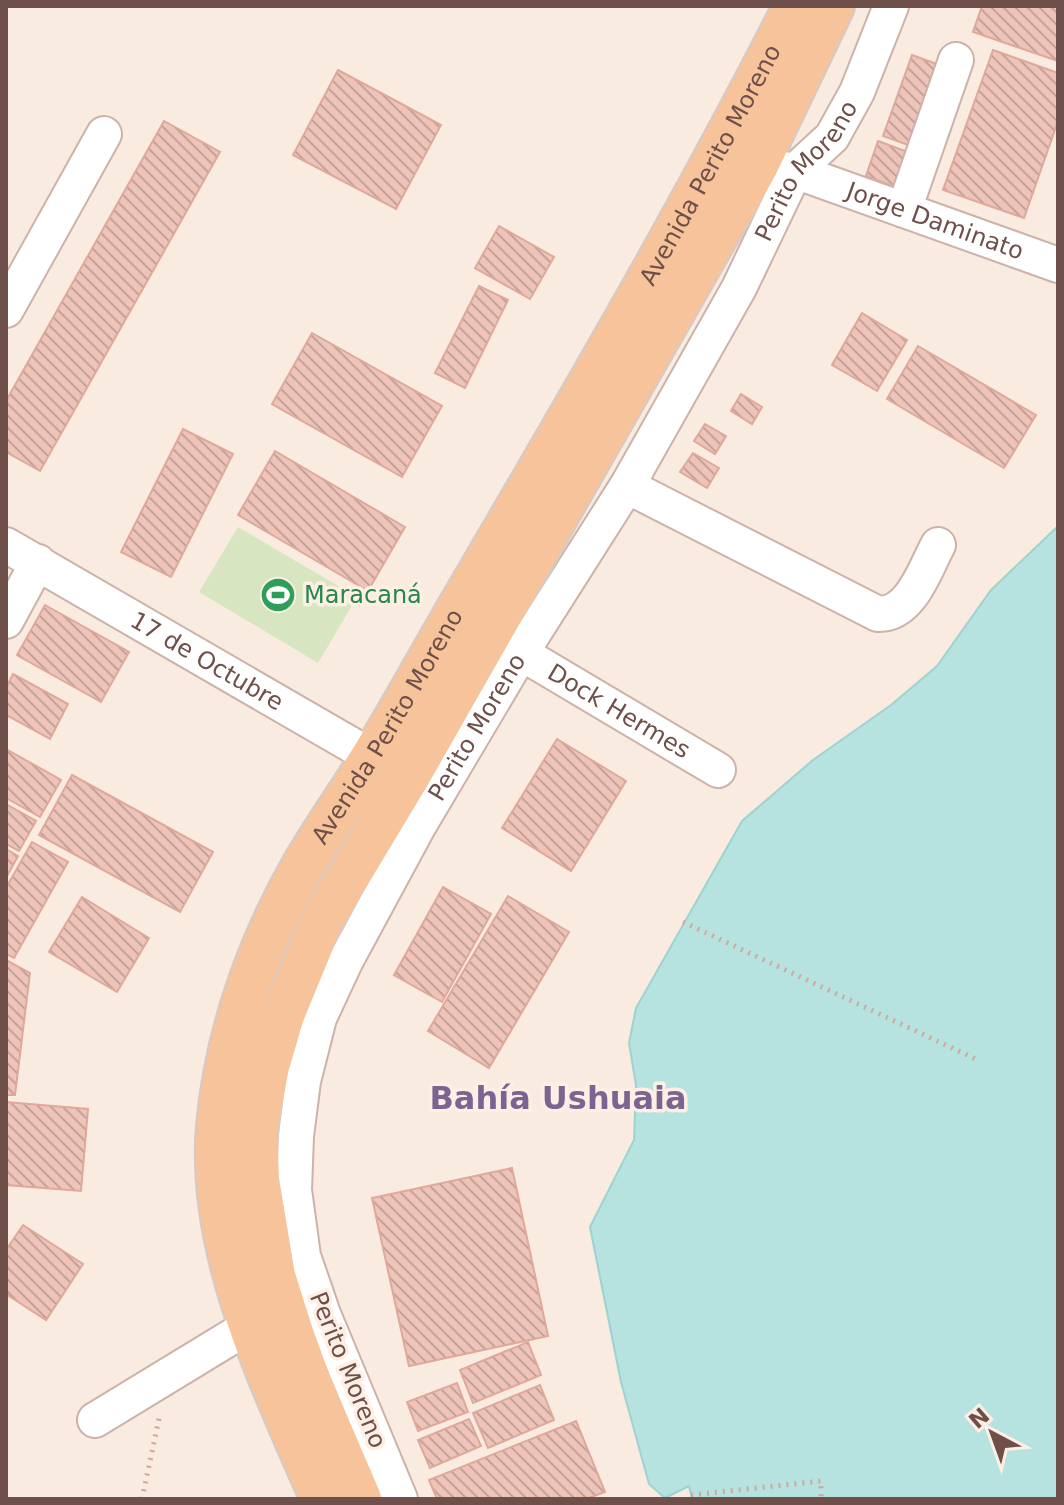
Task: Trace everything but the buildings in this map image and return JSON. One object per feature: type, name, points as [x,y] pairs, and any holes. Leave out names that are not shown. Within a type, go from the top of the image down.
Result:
[{"type":"main road","name":"Avenida Perito Moreno","points":[[322,1499],[251,1325],[231,1258],[219,1191],[218,1129],[225,1075],[241,1007],[266,942],[303,868],[555,444],[758,162],[795,6]]},
{"type":"main road","name":"Avenida Perito Moreno","points":[[360,1499],[310,1383],[274,1276],[258,1180],[256,1130],[268,1066],[283,1015],[322,920],[408,777],[758,162],[833,6]]},
{"type":"street","name":"Perito Moreno","points":[[400,1499],[323,1314],[303,1256],[294,1190],[296,1136],[303,1081],[319,1018],[345,962],[419,825],[521,653],[627,486],[739,288],[758,162],[832,137],[857,92],[891,6]]},
{"type":"street","points":[[904,210],[956,60]]},
{"type":"street","points":[[6,310],[104,134]]},
{"type":"street","name":"Jorge Daminato","points":[[758,162],[1058,265]]},
{"type":"street","points":[[627,486],[878,614],[901,607],[938,545]]},
{"type":"street","name":"17 de Octubre","points":[[6,545],[408,777]]},
{"type":"street","points":[[6,621],[38,562]]},
{"type":"street","name":"Dock Hermes","points":[[521,653],[718,770]]},
{"type":"street","points":[[95,1420],[251,1325]]},
{"type":"path","points":[[683,922],[980,1061]]},
{"type":"path","points":[[142,1499],[170,1374]]},
{"type":"path","points":[[691,1495],[821,1481],[821,1499]]},
{"type":"green space","name":"Maracaná","points":[[238,527],[357,597],[318,663],[199,592]]},
{"type":"water","points":[[1058,526],[1058,1499],[692,1499],[689,1486],[665,1498],[649,1484],[621,1382],[590,1227],[634,1140],[636,1085],[629,1043],[636,1008],[742,821],[813,760],[891,705],[937,666],[991,590]]},
{"type":"place","name":"Maracaná","points":[[278,595]]},
{"type":"district","name":"Bahía Ushuaia","points":[[558,1098]]}]
